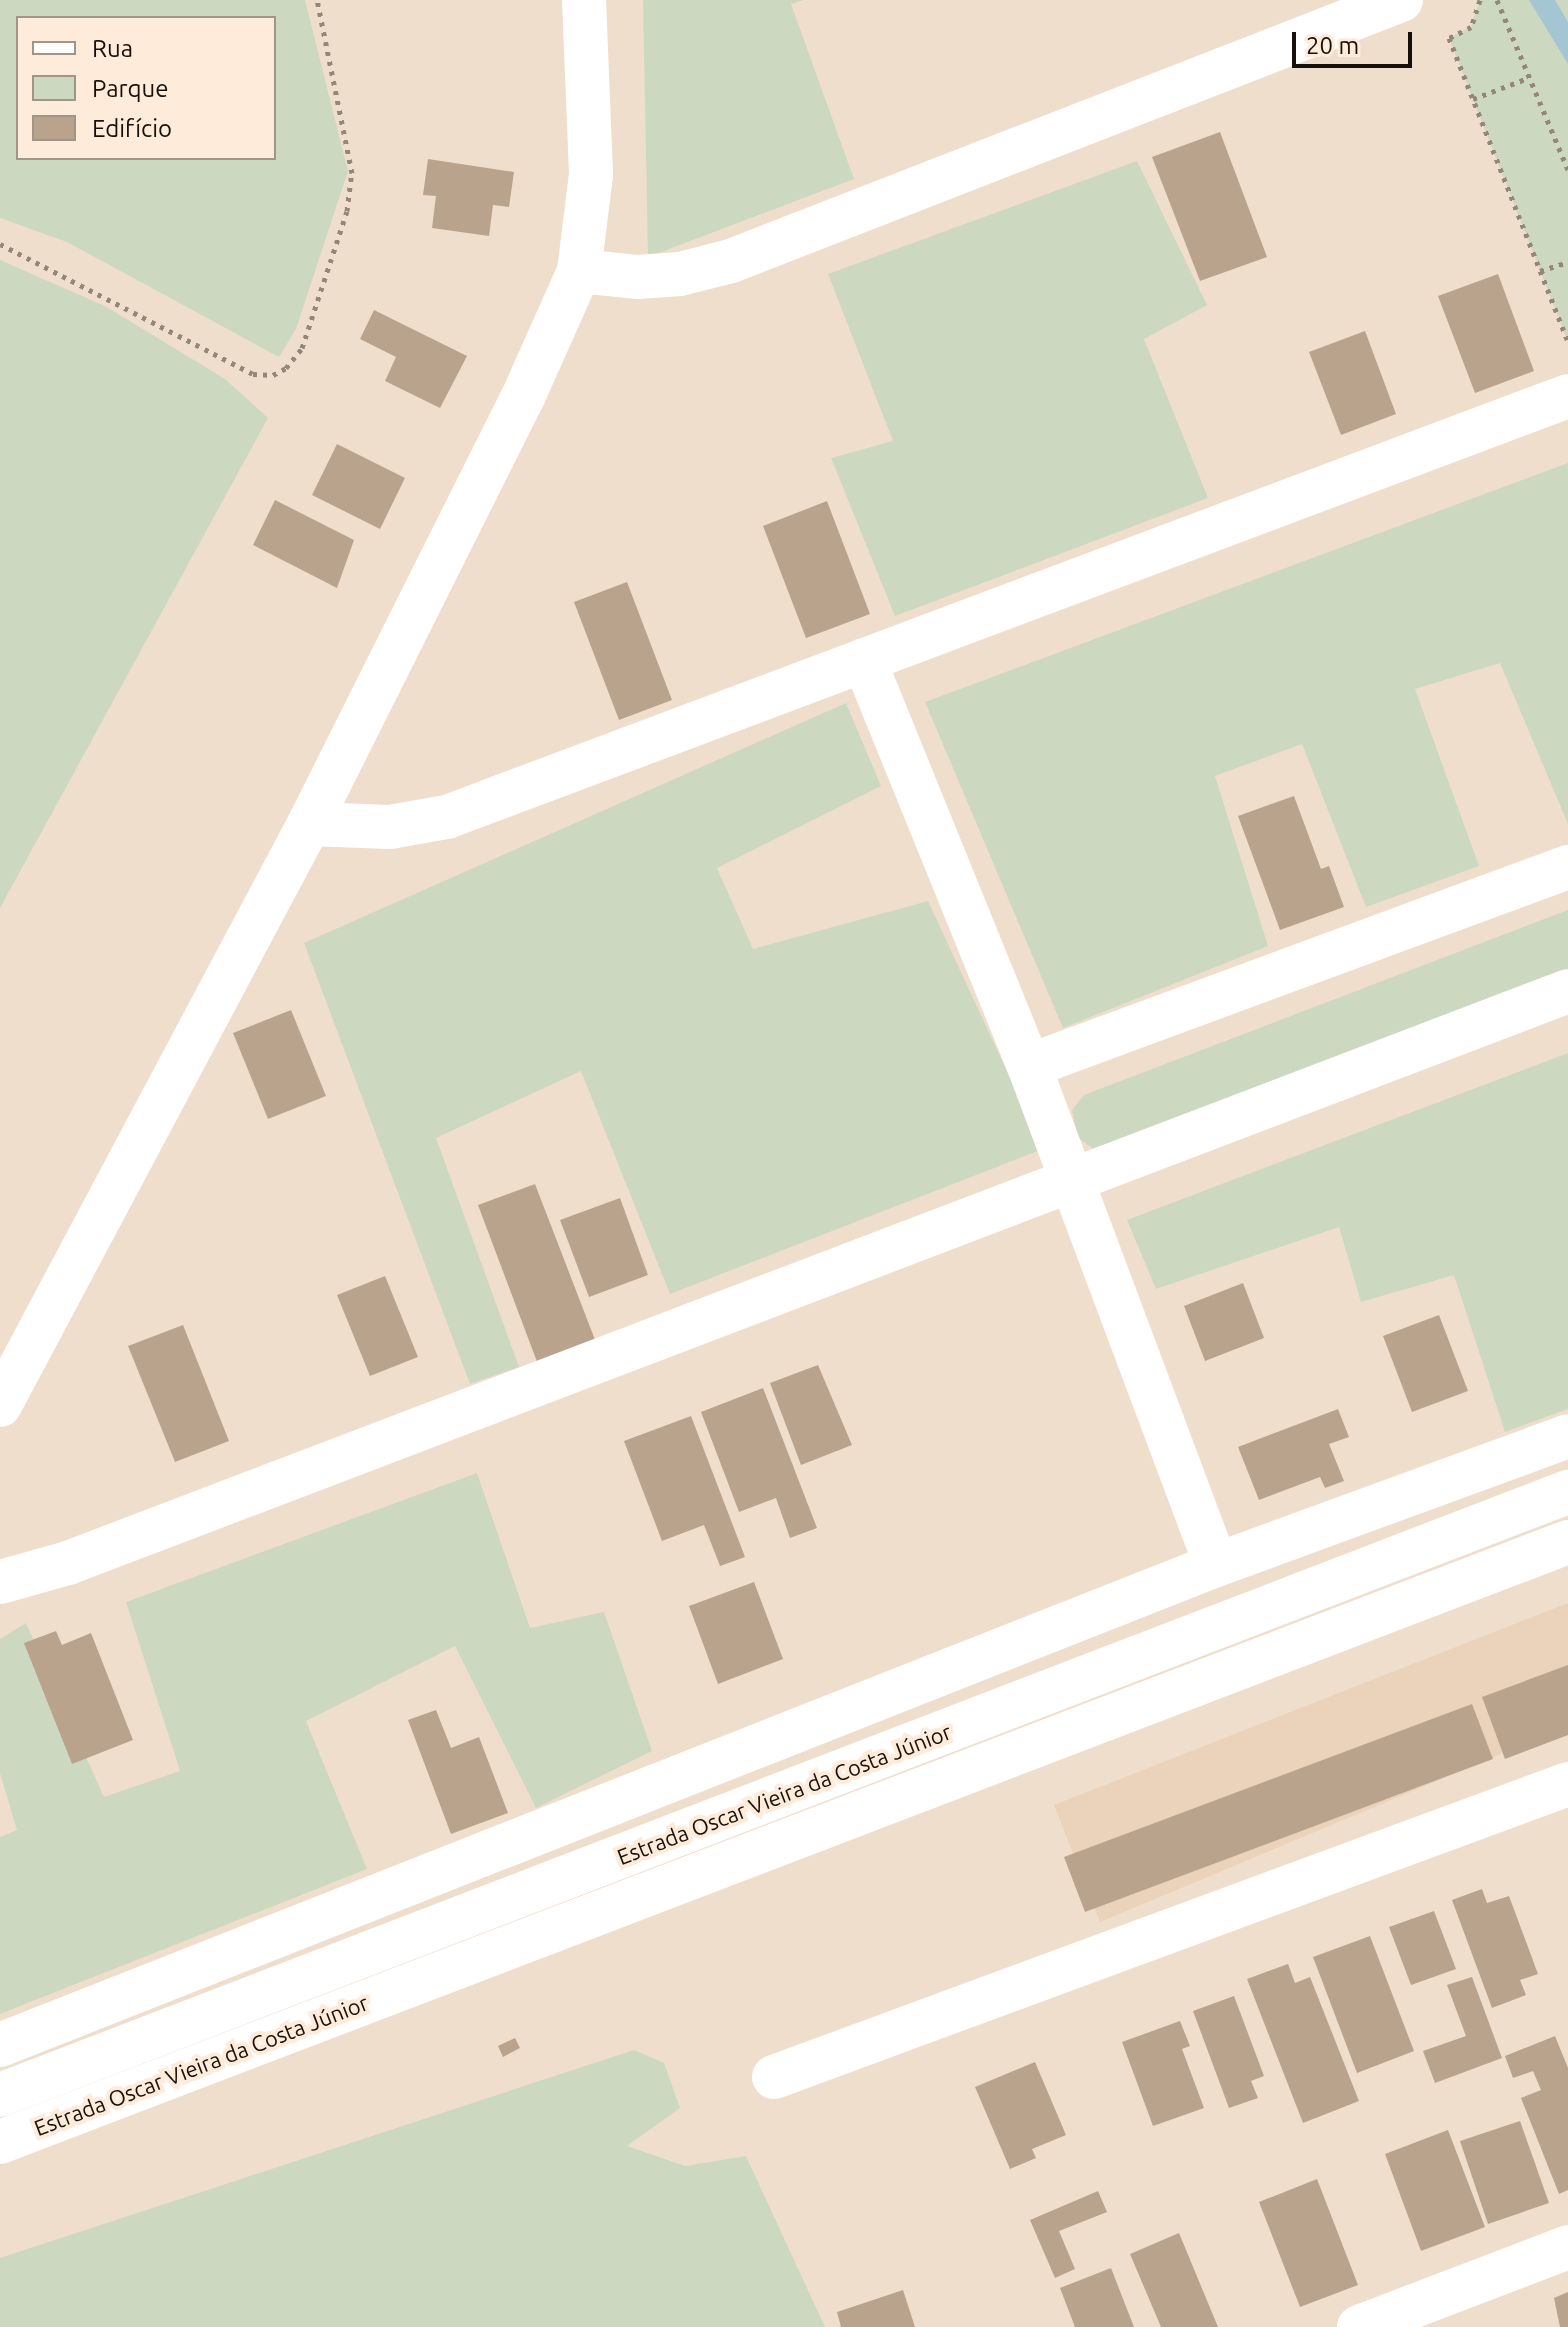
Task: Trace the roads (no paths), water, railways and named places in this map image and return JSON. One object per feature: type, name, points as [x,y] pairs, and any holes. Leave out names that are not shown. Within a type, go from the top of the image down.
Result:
[{"type":"street","points":[[0,1405],[309,824],[523,397],[579,271],[591,174],[584,0]]},
{"type":"street","points":[[579,271],[637,277],[680,274],[731,261],[1401,0]]},
{"type":"street","points":[[309,824],[390,827],[447,817],[1568,396]]},
{"type":"street","points":[[864,660],[1029,1066],[1216,1565]]},
{"type":"street","points":[[1029,1066],[1568,867]]},
{"type":"street","points":[[0,1582],[68,1563],[1069,1178],[1568,991]]},
{"type":"street","points":[[0,2045],[1216,1565],[1568,1436]]},
{"type":"street","name":"Estrada Oscar Vieira da Costa Júnior","points":[[0,2095],[1568,1492]]},
{"type":"street","name":"Estrada Oscar Vieira da Costa Júnior","points":[[0,2142],[1568,1542]]},
{"type":"street","points":[[774,2077],[1568,1784]]},
{"type":"street","points":[[1359,2327],[1568,2247]]},
{"type":"water","points":[[1529,0],[1555,0],[1568,22],[1568,64]]}]
